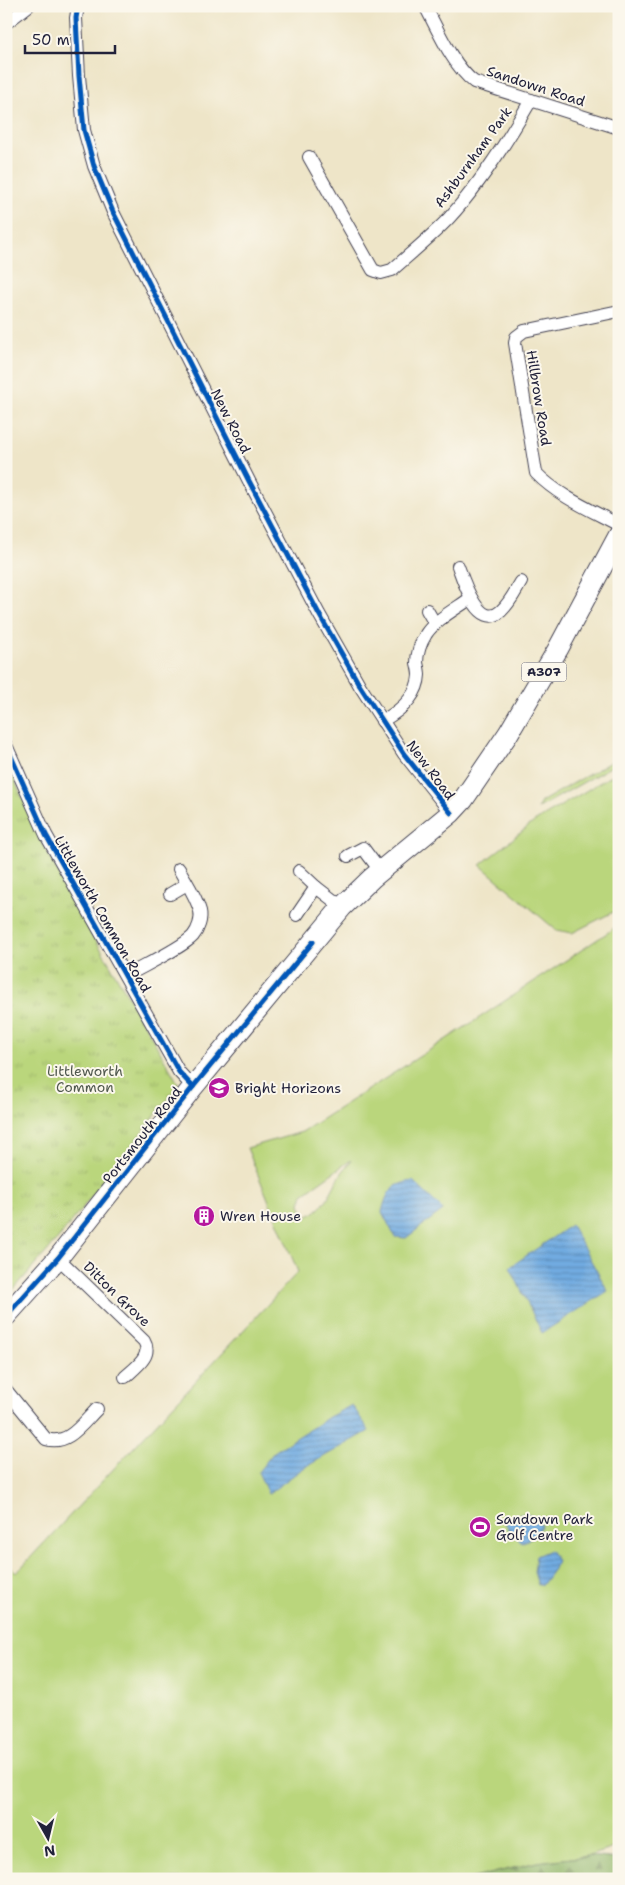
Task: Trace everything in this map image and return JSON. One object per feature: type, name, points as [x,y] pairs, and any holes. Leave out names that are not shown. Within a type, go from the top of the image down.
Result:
[{"type":"main road","name":"Portsmouth Road","points":[[6,1316],[58,1258],[193,1088],[342,907],[450,813],[468,792],[508,734],[558,649],[619,535]]},
{"type":"street","points":[[6,23],[28,6]]},
{"type":"street","name":"New Road","points":[[78,6],[76,18],[84,130],[102,188],[124,235],[319,614],[382,721],[416,770],[450,813]]},
{"type":"street","name":"Sandown Road","points":[[425,6],[466,76],[474,82],[619,128]]},
{"type":"street","name":"Ashburnham Park","points":[[309,157],[372,270],[381,273],[392,270],[448,219],[466,198],[532,100]]},
{"type":"street","name":"Hillbrow Road","points":[[619,311],[524,331],[516,338],[515,344],[536,473],[544,481],[566,495],[619,525]]},
{"type":"street","points":[[458,566],[471,598],[476,606],[485,614],[494,616],[500,612],[510,601],[521,582]]},
{"type":"street","points":[[382,721],[404,706],[416,687],[419,674],[417,661],[420,647],[426,634],[435,624],[471,598]]},
{"type":"street","points":[[427,610],[435,624]]},
{"type":"street","name":"Littleworth Common Road","points":[[6,745],[46,835],[179,1072],[193,1088]]},
{"type":"street","points":[[348,856],[363,848],[381,872]]},
{"type":"street","points":[[126,976],[192,937],[199,925],[200,913],[179,869]]},
{"type":"street","points":[[299,871],[342,907]]},
{"type":"street","points":[[170,894],[187,884]]},
{"type":"street","points":[[297,915],[316,887]]},
{"type":"street","name":"Ditton Grove","points":[[58,1258],[147,1346],[147,1353],[144,1358],[125,1377]]},
{"type":"street","points":[[6,1390],[46,1439],[54,1441],[63,1440],[72,1434],[97,1409]]},
{"type":"green space","points":[[619,757],[619,762],[537,809],[541,802]]},
{"type":"green space","name":"Littleworth Common","points":[[6,761],[42,842],[178,1083],[176,1089],[58,1239],[6,1298]]},
{"type":"green space","points":[[619,771],[619,909],[572,933],[556,930],[480,865],[534,822]]},
{"type":"green space","points":[[619,925],[619,1846],[589,1856],[537,1862],[470,1879],[6,1879],[6,1562],[16,1573],[298,1272],[247,1148],[302,1132]],"holes":[[[351,1160],[323,1205],[305,1218],[300,1204],[303,1194]]]},
{"type":"green space","points":[[589,1856],[619,1859],[619,1879],[470,1879],[537,1862]]},
{"type":"water","points":[[413,1181],[443,1210],[406,1238],[395,1237],[382,1212],[384,1205],[391,1190],[400,1184]]},
{"type":"water","points":[[571,1225],[608,1291],[542,1333],[510,1267]]},
{"type":"water","points":[[352,1405],[369,1431],[302,1469],[268,1494],[258,1472],[274,1452],[329,1417]]},
{"type":"water","points":[[521,1514],[530,1514],[541,1524],[539,1531],[534,1536],[522,1542],[511,1533],[505,1522]]},
{"type":"water","points":[[550,1550],[557,1561],[554,1569],[543,1584],[538,1585],[534,1572],[536,1556]]},
{"type":"cycle path","points":[[78,6],[76,18],[84,130],[94,166],[113,212],[249,481],[319,614],[360,686],[404,754],[451,813]]},
{"type":"cycle path","points":[[6,745],[46,835],[179,1072],[193,1087]]},
{"type":"cycle path","points":[[6,1316],[58,1258],[193,1087],[313,942]]},
{"type":"place","name":"Bright Horizons","points":[[219,1088]]},
{"type":"place","name":"Wren House","points":[[204,1216]]},
{"type":"place","name":"Sandown Park Golf Centre","points":[[480,1527]]}]
